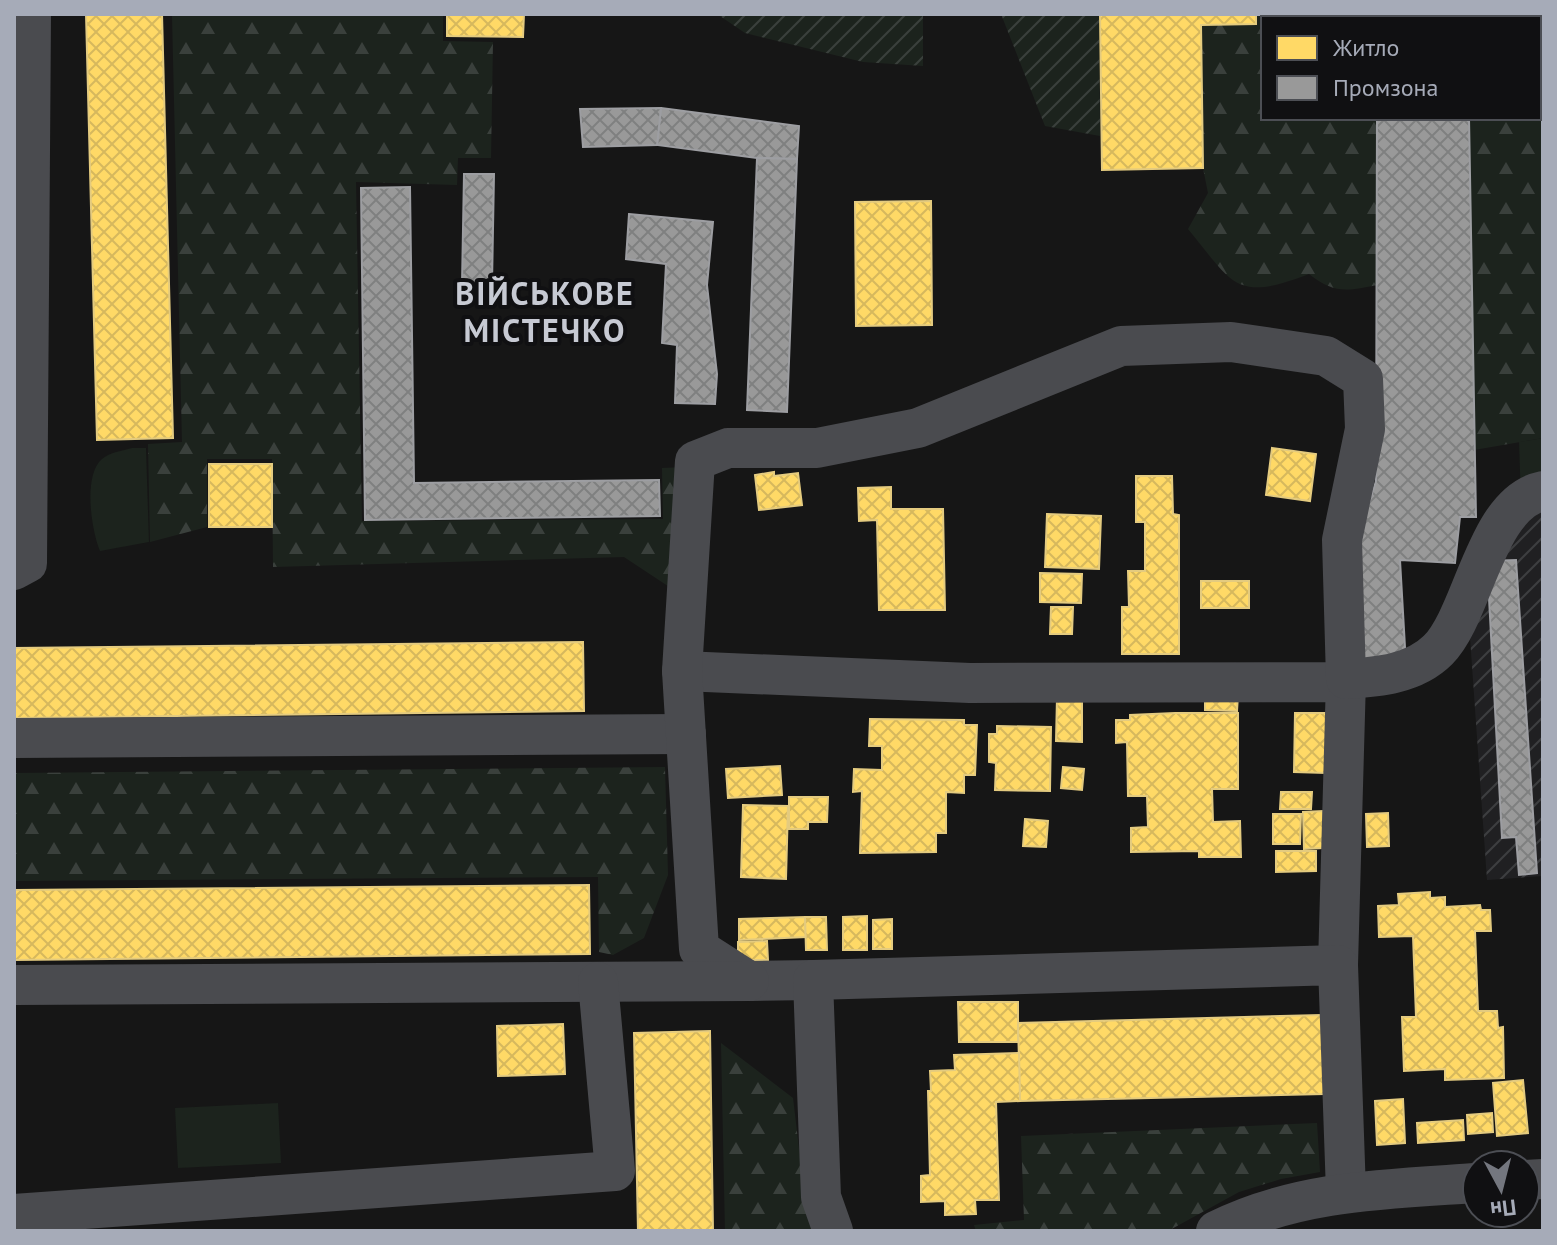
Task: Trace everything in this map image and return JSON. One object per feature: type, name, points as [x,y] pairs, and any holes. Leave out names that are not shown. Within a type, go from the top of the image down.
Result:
[{"type":"street","points":[[14,570],[27,563],[25,23]]},
{"type":"street","points":[[749,981],[699,949],[682,671],[695,461],[728,448],[817,448],[918,428],[1121,346],[1231,342],[1326,356],[1363,379],[1365,429],[1342,540],[1346,679],[1338,965],[1346,1192]]},
{"type":"street","points":[[682,671],[970,683],[1333,682],[1405,671],[1439,650],[1451,633],[1483,557],[1505,521],[1521,502],[1543,491]]},
{"type":"street","points":[[14,738],[686,734]]},
{"type":"street","points":[[14,985],[749,981],[1338,965]]},
{"type":"street","points":[[813,980],[821,1197],[833,1231]]},
{"type":"street","points":[[14,1214],[615,1171],[598,982]]},
{"type":"street","points":[[1216,1231],[1271,1207],[1346,1192],[1461,1184]]},
{"type":"shaded area","points":[[1543,502],[1543,876],[1487,880],[1467,594]]},
{"type":"green space","points":[[172,14],[443,14],[443,41],[493,42],[491,158],[458,158],[457,185],[356,182],[362,521],[663,519],[662,468],[687,467],[680,594],[624,557],[273,567],[272,459],[207,459],[207,527],[150,542],[148,444],[182,442]]},
{"type":"green space","points":[[717,14],[923,14],[923,66],[863,62],[745,33]]},
{"type":"green space","points":[[1001,14],[1099,14],[1100,136],[1045,126]]},
{"type":"green space","points":[[1256,14],[1378,14],[1261,16],[1261,120],[1377,120],[1377,285],[1357,289],[1334,288],[1309,274],[1284,283],[1250,287],[1226,275],[1188,229],[1208,193],[1203,168],[1201,25],[1256,24]]},
{"type":"green space","points":[[1543,14],[1543,438],[1474,450],[1469,120],[1541,120],[1541,16],[1468,16]]},
{"type":"green space","points":[[1543,438],[1543,491],[1521,502],[1519,442]]},
{"type":"green space","points":[[132,448],[146,448],[149,542],[100,551],[90,503],[92,477],[102,459]]},
{"type":"green space","points":[[665,767],[668,875],[644,938],[613,955],[599,952],[598,877],[14,881],[14,773]]},
{"type":"green space","points":[[721,1043],[793,1098],[805,1199],[814,1231],[725,1231]]},
{"type":"green space","points":[[278,1103],[281,1163],[178,1168],[175,1108]]},
{"type":"green space","points":[[1317,1123],[1320,1172],[1281,1179],[1239,1192],[1168,1231],[976,1231],[974,1225],[1024,1220],[1021,1136]]},
{"type":"building: Житло","points":[[86,14],[162,14],[173,438],[97,440]]},
{"type":"building: Житло","points":[[447,14],[524,14],[523,37],[447,36]]},
{"type":"building: Житло","points":[[1100,14],[1256,14],[1256,24],[1201,25],[1203,168],[1102,170]]},
{"type":"building: Житло","points":[[931,201],[932,325],[856,326],[855,202]]},
{"type":"building: Житло","points":[[1272,448],[1316,454],[1310,501],[1266,495]]},
{"type":"building: Житло","points":[[209,464],[272,464],[272,527],[209,527]]},
{"type":"building: Житло","points":[[774,472],[774,476],[798,473],[802,505],[759,510],[755,475]]},
{"type":"building: Житло","points":[[1136,476],[1172,476],[1173,514],[1179,515],[1179,654],[1122,654],[1122,607],[1129,607],[1128,571],[1145,571],[1145,522],[1136,522]]},
{"type":"building: Житло","points":[[891,487],[891,509],[943,509],[945,610],[879,610],[877,520],[859,521],[858,488]]},
{"type":"building: Житло","points":[[1047,514],[1101,516],[1099,569],[1045,567]]},
{"type":"building: Житло","points":[[1040,573],[1082,574],[1081,603],[1040,602]]},
{"type":"building: Житло","points":[[1201,581],[1249,581],[1249,608],[1201,608]]},
{"type":"building: Житло","points":[[1051,607],[1073,607],[1072,634],[1050,634]]},
{"type":"building: Житло","points":[[583,642],[584,711],[14,718],[14,648]]},
{"type":"building: Житло","points":[[1205,695],[1238,695],[1237,711],[1205,710]]},
{"type":"building: Житло","points":[[1057,697],[1082,698],[1082,742],[1056,741]]},
{"type":"building: Житло","points":[[1238,713],[1238,789],[1212,789],[1213,822],[1240,821],[1241,857],[1199,857],[1199,851],[1131,852],[1131,828],[1148,827],[1147,796],[1128,796],[1127,742],[1116,743],[1116,720],[1130,720],[1130,715]]},
{"type":"building: Житло","points":[[1295,713],[1327,713],[1326,773],[1294,772]]},
{"type":"building: Житло","points":[[870,719],[964,720],[964,725],[977,725],[975,775],[964,775],[964,793],[946,792],[946,833],[936,833],[936,852],[860,853],[862,791],[853,792],[854,769],[882,770],[882,746],[869,746]]},
{"type":"building: Житло","points":[[997,726],[1051,727],[1050,791],[995,790],[996,763],[989,762],[989,734],[997,734]]},
{"type":"building: Житло","points":[[780,766],[782,795],[728,798],[726,769]]},
{"type":"building: Житло","points":[[1063,767],[1084,769],[1082,790],[1061,788]]},
{"type":"building: Житло","points":[[1281,792],[1312,792],[1311,809],[1280,809]]},
{"type":"building: Житло","points":[[789,797],[828,797],[827,822],[808,822],[808,829],[789,829]]},
{"type":"building: Житло","points":[[743,805],[788,806],[786,879],[741,877]]},
{"type":"building: Житло","points":[[1323,811],[1323,848],[1304,849],[1303,812]]},
{"type":"building: Житло","points":[[1388,813],[1389,846],[1367,847],[1366,814]]},
{"type":"building: Житло","points":[[1273,814],[1301,814],[1300,844],[1273,844]]},
{"type":"building: Житло","points":[[1025,819],[1048,821],[1046,847],[1023,846]]},
{"type":"building: Житло","points":[[1276,851],[1316,851],[1316,871],[1276,872]]},
{"type":"building: Житло","points":[[589,885],[590,954],[14,960],[14,890]]},
{"type":"building: Житло","points":[[1430,892],[1430,898],[1445,897],[1445,907],[1480,905],[1481,910],[1490,910],[1491,931],[1475,931],[1478,1011],[1497,1011],[1498,1028],[1503,1027],[1504,1078],[1445,1080],[1445,1069],[1404,1071],[1402,1017],[1416,1017],[1413,936],[1379,937],[1378,906],[1399,905],[1398,894]]},
{"type":"building: Житло","points":[[867,916],[867,950],[843,950],[843,917]]},
{"type":"building: Житло","points":[[805,917],[806,937],[739,940],[739,919]]},
{"type":"building: Житло","points":[[805,917],[826,917],[827,950],[806,950]]},
{"type":"building: Житло","points":[[892,919],[892,949],[873,949],[873,920]]},
{"type":"building: Житло","points":[[767,941],[768,960],[738,960],[738,942]]},
{"type":"building: Житло","points":[[958,1002],[1018,1002],[1018,1042],[959,1042]]},
{"type":"building: Житло","points":[[1321,1015],[1324,1094],[1020,1101],[1018,1023]]},
{"type":"building: Житло","points":[[563,1024],[565,1074],[498,1076],[497,1026]]},
{"type":"building: Житло","points":[[710,1031],[713,1231],[638,1231],[634,1033]]},
{"type":"building: Житло","points":[[1019,1053],[1020,1101],[996,1102],[999,1200],[975,1200],[976,1214],[945,1215],[945,1201],[921,1202],[921,1176],[930,1175],[930,1071],[955,1070],[954,1055]]},
{"type":"building: Житло","points":[[1523,1080],[1528,1133],[1497,1136],[1493,1083]]},
{"type":"building: Житло","points":[[1403,1099],[1405,1143],[1377,1145],[1375,1101]]},
{"type":"building: Житло","points":[[1492,1113],[1493,1132],[1468,1134],[1467,1115]]},
{"type":"building: Житло","points":[[1463,1120],[1464,1140],[1418,1143],[1417,1123]]},
{"type":"building: Промзона","points":[[1378,14],[1468,14],[1468,16]]},
{"type":"building: Промзона","points":[[661,108],[799,126],[797,159],[757,158],[657,145]]},
{"type":"building: Промзона","points":[[661,108],[657,145],[583,147],[580,109]]},
{"type":"building: Промзона","points":[[1377,120],[1469,120],[1476,517],[1460,517],[1455,563],[1400,560],[1406,665],[1357,663],[1356,544],[1376,481]]},
{"type":"building: Промзона","points":[[757,158],[797,159],[787,412],[747,410]]},
{"type":"building: Промзона","points":[[464,174],[494,174],[492,284],[462,284]]},
{"type":"building: Промзона","points":[[410,187],[414,483],[659,480],[660,516],[365,520],[361,188]]},
{"type":"building: Промзона","points":[[629,214],[713,222],[707,285],[717,374],[715,404],[675,403],[677,345],[662,343],[666,264],[626,259]]},
{"type":"building: Промзона","points":[[1516,560],[1537,873],[1519,875],[1516,837],[1502,838],[1487,561]]},
{"type":"district","name":"ВІЙСЬКОВЕ МІСТЕЧКО","points":[[545,312]]}]
